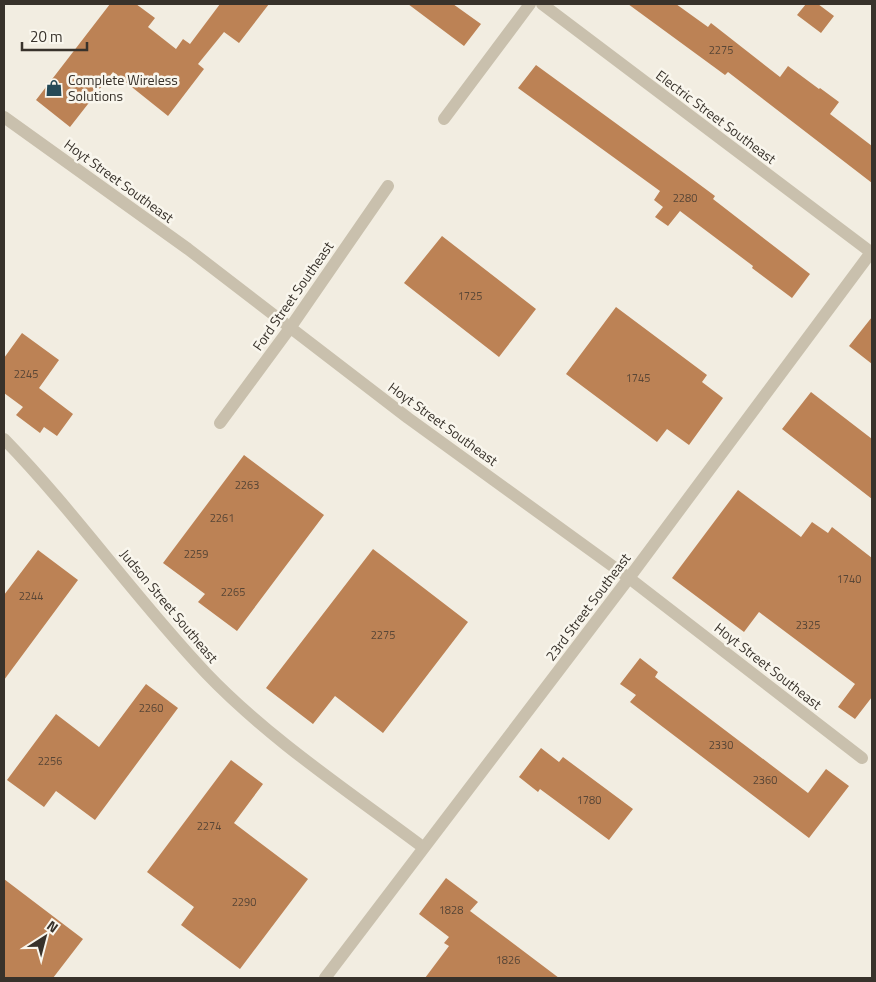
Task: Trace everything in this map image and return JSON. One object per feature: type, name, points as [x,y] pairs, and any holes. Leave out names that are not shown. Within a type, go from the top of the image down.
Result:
[{"type":"street","points":[[444,119],[530,4]]},
{"type":"street","name":"Electric Street Southeast","points":[[542,4],[872,252]]},
{"type":"street","name":"Hoyt Street Southeast","points":[[4,117],[188,248],[408,418],[629,578],[862,758]]},
{"type":"street","name":"Ford Street Southeast","points":[[220,422],[290,328],[388,186]]},
{"type":"street","name":"23rd Street Southeast","points":[[325,978],[629,578],[872,252]]},
{"type":"street","name":"Judson Street Southeast","points":[[4,439],[46,482],[157,619],[208,674],[262,723],[424,848]]},
{"type":"building","points":[[110,4],[136,4],[155,18],[148,27],[176,49],[183,39],[190,44],[220,4],[269,4],[239,43],[224,32],[198,64],[204,69],[168,116],[113,72],[70,127],[36,100]]},
{"type":"building","points":[[408,4],[453,4],[481,24],[464,46]]},
{"type":"building","points":[[628,4],[676,4],[708,27],[711,23],[780,77],[788,66],[820,88],[839,102],[830,114],[872,146],[872,183],[728,72],[725,75]]},
{"type":"building","points":[[806,4],[818,4],[834,16],[821,33],[797,15]]},
{"type":"building","points":[[536,65],[715,196],[713,199],[810,274],[792,298],[680,211],[668,226],[655,217],[663,207],[654,200],[660,191],[518,88]]},
{"type":"building","points":[[442,236],[536,309],[499,357],[404,283]]},
{"type":"building","points":[[616,307],[707,375],[702,382],[723,398],[689,445],[667,429],[657,442],[566,374]]},
{"type":"building","points":[[872,317],[872,364],[849,346]]},
{"type":"building","points":[[22,333],[59,360],[39,388],[73,414],[57,436],[44,427],[40,433],[16,415],[23,407],[4,393],[4,358]]},
{"type":"building","points":[[811,392],[872,439],[872,499],[782,429]]},
{"type":"building","points":[[244,455],[324,515],[237,631],[198,602],[205,594],[163,563]]},
{"type":"building","points":[[738,490],[801,537],[812,522],[828,533],[832,527],[872,558],[872,697],[855,719],[838,707],[855,684],[759,612],[744,632],[672,578]]},
{"type":"building","points":[[373,549],[468,622],[383,733],[335,696],[313,724],[266,688]]},
{"type":"building","points":[[38,550],[78,580],[4,680],[4,595]]},
{"type":"building","points":[[640,658],[658,672],[655,677],[808,793],[826,769],[849,786],[809,838],[630,702],[636,695],[620,684]]},
{"type":"building","points":[[146,684],[178,708],[95,820],[56,791],[44,807],[7,780],[56,714],[99,747]]},
{"type":"building","points":[[541,748],[559,762],[563,757],[633,809],[609,840],[540,789],[538,792],[519,777]]},
{"type":"building","points":[[231,760],[263,784],[234,823],[308,879],[240,969],[181,925],[194,907],[147,872]]},
{"type":"building","points":[[446,878],[478,902],[470,911],[559,978],[425,978],[449,946],[444,943],[449,937],[419,914]]},
{"type":"building","points":[[4,879],[83,939],[53,978],[4,978]]},
{"type":"place","name":"Complete Wireless Solutions","points":[[54,88]]}]
